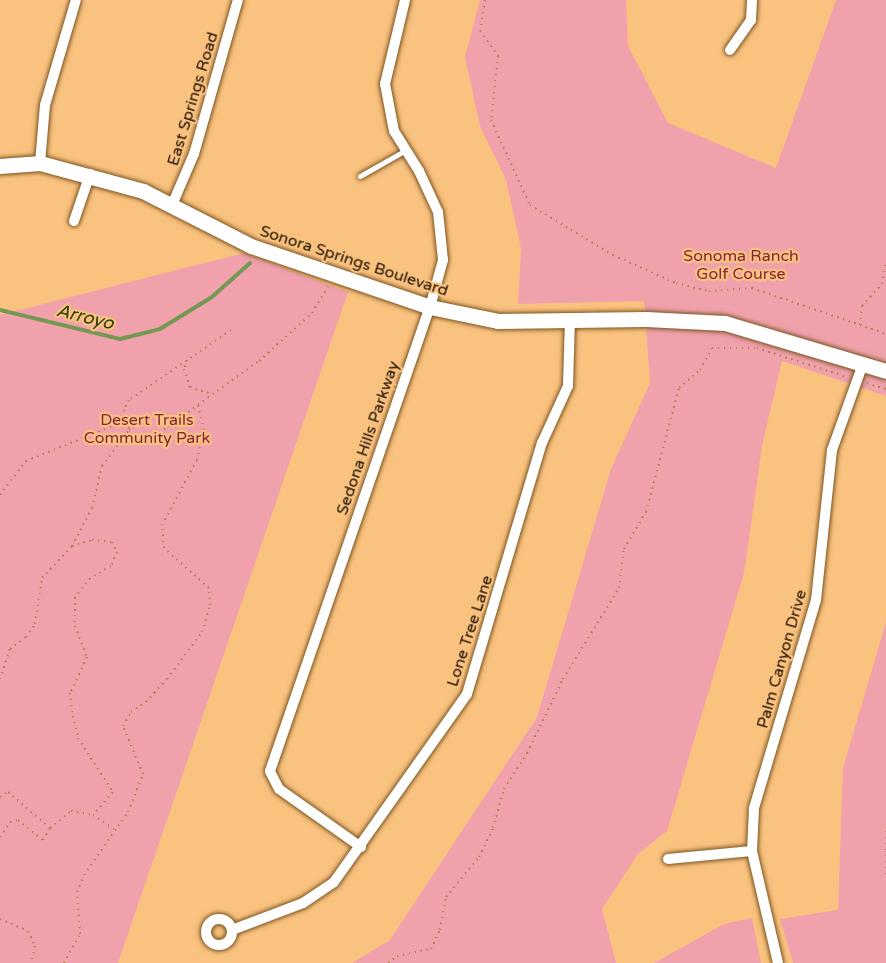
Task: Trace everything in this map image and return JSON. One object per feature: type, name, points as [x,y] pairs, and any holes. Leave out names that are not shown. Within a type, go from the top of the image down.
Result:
[{"type":"street","points":[[40,162],[45,105],[76,0]]},
{"type":"street","name":"East Springs Road","points":[[172,205],[194,154],[238,0]]},
{"type":"street","name":"Sedona Hills Parkway","points":[[361,847],[279,789],[272,780],[270,766],[430,307],[443,260],[438,212],[394,131],[385,84],[405,0]]},
{"type":"street","points":[[730,50],[751,20],[752,0]]},
{"type":"street","name":"Sonora Springs Boulevard","points":[[0,166],[40,162],[90,174],[143,191],[251,246],[430,307],[498,321],[570,319],[725,323],[886,371]]},
{"type":"street","points":[[74,221],[90,174]]},
{"type":"street","name":"Lone Tree Lane","points":[[232,930],[314,897],[342,873],[470,686],[539,451],[568,386],[570,319]]},
{"type":"street","name":"Palm Canyon Drive","points":[[778,963],[752,850],[754,808],[816,600],[832,450],[863,364]]},
{"type":"street","points":[[668,859],[752,850]]},
{"type":"lane","points":[[360,176],[406,150]]},
{"type":"path","points":[[485,0],[480,31],[498,56],[491,120],[530,206],[613,255],[676,284],[709,291],[752,288],[886,334]]},
{"type":"path","points":[[860,325],[862,306],[882,284],[886,262]]},
{"type":"path","points":[[231,330],[129,400],[125,421],[129,430],[138,436],[159,433],[259,361],[312,313],[332,274]]},
{"type":"path","points":[[388,963],[397,956],[431,950],[440,930],[446,897],[479,857],[493,828],[504,789],[527,753],[563,679],[620,588],[624,549],[646,512],[679,388],[700,370],[712,348],[757,348],[886,389]]},
{"type":"path","points":[[186,360],[186,379],[190,387],[213,394]]},
{"type":"path","points":[[64,963],[81,934],[77,892],[114,829],[128,812],[143,774],[123,726],[130,712],[146,702],[167,679],[202,632],[210,605],[209,588],[164,548],[162,525],[197,460],[204,430],[198,405]]},
{"type":"path","points":[[0,495],[26,461],[125,421]]},
{"type":"path","points":[[0,679],[10,649],[26,637],[34,624],[42,579],[72,546],[92,508],[102,466],[129,430]]},
{"type":"path","points":[[72,546],[92,540],[112,542],[117,552],[111,566],[90,578],[75,597],[75,626],[87,657],[70,693],[73,716],[78,738],[113,792],[93,815]]},
{"type":"path","points":[[0,797],[8,792],[50,828]]},
{"type":"path","points":[[0,837],[10,822],[18,820],[43,840],[50,828],[71,811],[93,815],[114,829]]},
{"type":"path","points":[[886,831],[886,875]]},
{"type":"path","points":[[0,919],[28,931],[35,946],[30,963]]},
{"type":"green space","name":"Sonoma Ranch Golf Course","points":[[480,0],[626,0],[628,46],[668,123],[776,168],[836,0],[886,0],[886,396],[782,361],[762,446],[744,573],[667,831],[637,855],[602,909],[616,963],[352,963],[390,940],[537,717],[611,469],[650,383],[644,301],[518,304],[521,248],[506,180],[480,126],[465,57]]},
{"type":"green space","name":"Desert Trails Community Park","points":[[244,253],[348,292],[118,963],[0,963],[0,315]]},
{"type":"green space","points":[[886,622],[886,963],[793,963],[780,919],[838,910],[843,768]]},
{"type":"green space","points":[[752,918],[761,963],[654,963],[724,924]]},
{"type":"waterway","name":"Arroyo","points":[[0,310],[120,339],[160,329],[212,297],[250,263]]}]
